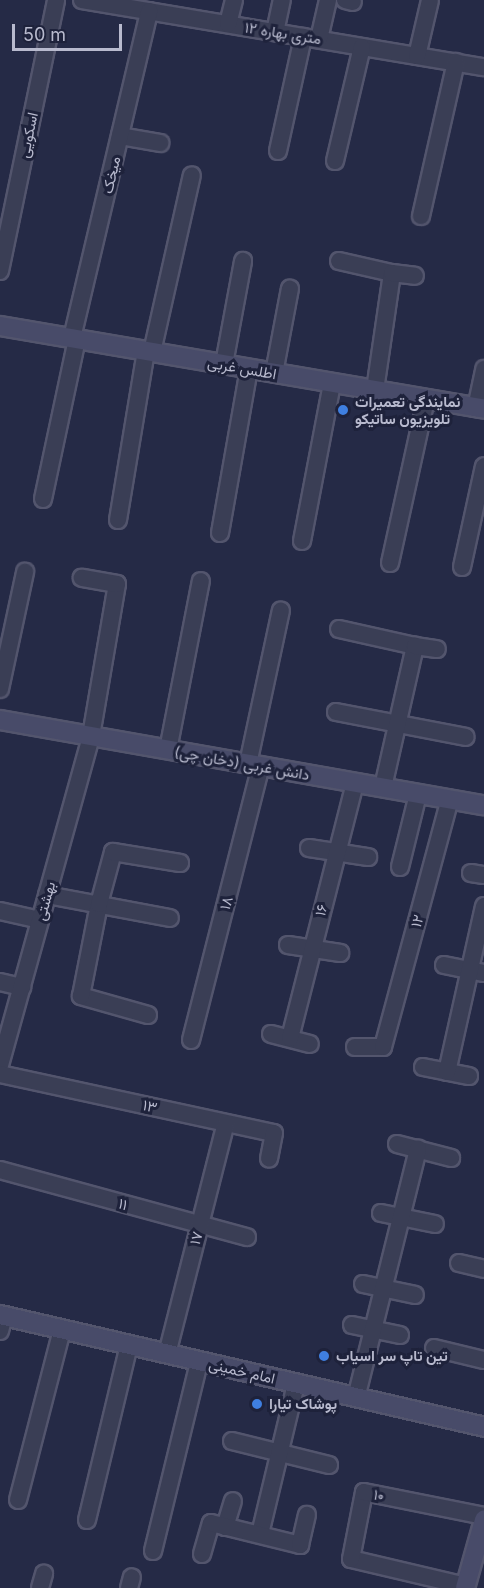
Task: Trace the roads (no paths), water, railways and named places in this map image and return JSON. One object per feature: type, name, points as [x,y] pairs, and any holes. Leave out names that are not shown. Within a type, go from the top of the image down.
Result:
[{"type":"street","name":"اسکویی","points":[[0,271],[56,0]]},
{"type":"street","name":"۱۲ متری بهاره","points":[[82,0],[126,4],[149,11],[484,67]]},
{"type":"street","points":[[228,24],[234,0]]},
{"type":"street","points":[[275,32],[282,0]]},
{"type":"street","points":[[278,151],[311,38],[328,0]]},
{"type":"street","points":[[417,56],[430,0]]},
{"type":"street","name":"میخک","points":[[43,499],[75,339],[149,11]]},
{"type":"street","points":[[334,161],[362,47]]},
{"type":"street","points":[[421,216],[456,62]]},
{"type":"street","points":[[120,135],[160,143]]},
{"type":"street","points":[[117,520],[149,351],[192,175]]},
{"type":"street","points":[[224,364],[243,261]]},
{"type":"street","points":[[339,261],[415,276]]},
{"type":"street","points":[[375,390],[392,273]]},
{"type":"street","points":[[274,373],[290,288]]},
{"type":"street","name":"اطلس غربی","points":[[0,326],[480,408]]},
{"type":"street","points":[[220,533],[249,369]]},
{"type":"street","points":[[480,408],[484,369]]},
{"type":"street","points":[[302,541],[332,383]]},
{"type":"street","points":[[390,563],[426,399]]},
{"type":"street","points":[[462,567],[484,466]]},
{"type":"street","points":[[0,689],[25,572]]},
{"type":"street","name":"بهشتی","points":[[0,1065],[91,736],[117,584],[82,578]]},
{"type":"street","points":[[168,750],[201,581]]},
{"type":"street","points":[[254,765],[282,610]]},
{"type":"street","points":[[339,629],[437,649]]},
{"type":"street","points":[[383,788],[415,646]]},
{"type":"street","points":[[336,712],[466,737]]},
{"type":"street","name":"دانش غربی (دخان چی)","points":[[0,720],[484,805]]},
{"type":"street","name":"۱۸","points":[[191,1040],[254,765]]},
{"type":"street","name":"۱۶","points":[[290,1038],[355,783]]},
{"type":"street","points":[[400,867],[418,794]]},
{"type":"street","name":"۱۲","points":[[354,1047],[380,1051],[384,1042],[450,799]]},
{"type":"street","points":[[309,848],[368,857]]},
{"type":"street","points":[[148,1015],[81,996],[99,904],[113,852],[180,863]]},
{"type":"street","points":[[47,895],[170,918]]},
{"type":"street","points":[[447,1072],[476,972],[484,906]]},
{"type":"street","points":[[0,911],[40,920]]},
{"type":"street","points":[[288,945],[340,953]]},
{"type":"street","points":[[444,964],[476,972]]},
{"type":"street","points":[[0,982],[22,987]]},
{"type":"street","points":[[271,1034],[310,1044]]},
{"type":"street","points":[[423,1067],[469,1076]]},
{"type":"street","name":"۱۳","points":[[0,1074],[274,1133],[269,1159]]},
{"type":"street","name":"۱۷","points":[[167,1354],[226,1123]]},
{"type":"street","points":[[397,1144],[451,1158]]},
{"type":"street","points":[[356,1398],[418,1149]]},
{"type":"street","name":"۱۱","points":[[0,1170],[247,1237]]},
{"type":"street","points":[[381,1213],[435,1224]]},
{"type":"street","points":[[459,1263],[484,1269]]},
{"type":"street","points":[[363,1284],[415,1295]]},
{"type":"street","name":"امام خمینی","points":[[1,1321],[62,1330],[484,1427]]},
{"type":"street","points":[[352,1324],[400,1335]]},
{"type":"street","points":[[18,1500],[62,1330]]},
{"type":"street","points":[[87,1520],[129,1345]]},
{"type":"street","points":[[434,1348],[484,1360]]},
{"type":"street","points":[[153,1551],[199,1362]]},
{"type":"street","points":[[260,1534],[296,1384]]},
{"type":"street","points":[[232,1441],[329,1465]]},
{"type":"street","name":"۱۰","points":[[466,1587],[375,1566],[351,1558],[364,1492],[484,1518]]},
{"type":"street","points":[[225,1527],[233,1501]]},
{"type":"street","points":[[202,1554],[211,1523],[300,1545],[307,1515]]},
{"type":"street","points":[[466,1587],[480,1551],[484,1518]]},
{"type":"place","name":"نمایندگی تعمیرات تلویزیون ساتیکو","points":[[343,410]]},
{"type":"place","name":"تین تاپ سر اسیاب","points":[[324,1356]]},
{"type":"place","name":"پوشاک تیارا","points":[[257,1404]]}]
